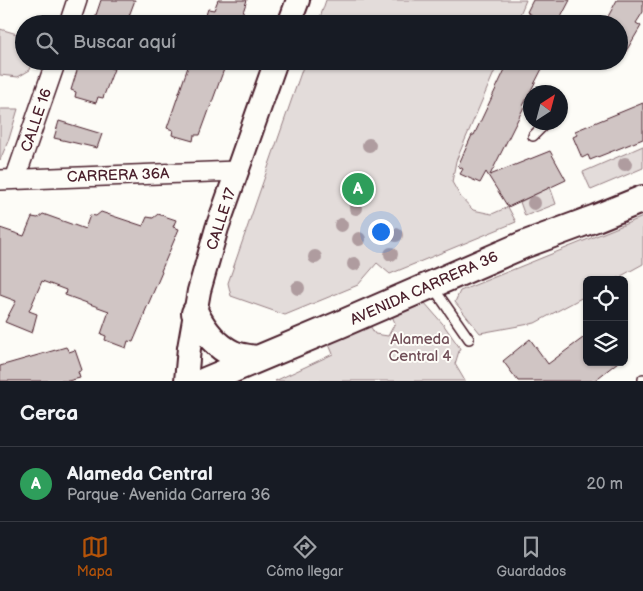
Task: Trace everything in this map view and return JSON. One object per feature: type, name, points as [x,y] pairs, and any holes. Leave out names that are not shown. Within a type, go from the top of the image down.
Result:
[{"type":"main road","name":"AVENIDA CARRERA 36","points":[[205,381],[523,245],[643,199]]},
{"type":"main road","points":[[195,313],[201,326],[224,349],[234,354],[256,359]]},
{"type":"street","points":[[72,15],[77,0]]},
{"type":"street","points":[[292,15],[298,0]]},
{"type":"street","name":"CALLE 16","points":[[8,180],[52,70]]},
{"type":"street","name":"CALLE 17","points":[[186,381],[188,348],[199,291],[237,171],[273,70]]},
{"type":"street","name":"CARRERA 36A","points":[[8,180],[237,171]]},
{"type":"lane","points":[[533,136],[539,130]]},
{"type":"lane","points":[[431,284],[470,339]]},
{"type":"green space","points":[[326,0],[526,0],[520,15],[321,15]]},
{"type":"green space","points":[[0,29],[15,33],[15,70],[30,70],[18,77],[0,75]]},
{"type":"green space","points":[[302,70],[495,70],[456,161],[452,182],[460,196],[473,210],[492,214],[508,207],[516,222],[390,274],[377,263],[358,285],[285,315],[231,296],[228,283]]},
{"type":"green space","points":[[0,109],[18,109],[0,160]]},
{"type":"green space","points":[[643,146],[643,168],[591,190],[583,172]]},
{"type":"green space","points":[[550,187],[556,204],[525,216],[520,202]]},
{"type":"green space","points":[[643,217],[643,264],[621,276],[583,276],[583,297],[535,323],[480,333],[455,302],[460,291]]},
{"type":"green space","name":"Alameda Central 4","points":[[424,302],[460,348],[455,364],[465,381],[275,381],[333,354],[328,342],[369,324],[375,334],[388,336],[395,323],[391,314]]},
{"type":"building","points":[[101,0],[135,0],[129,15],[96,15]]},
{"type":"building","points":[[218,0],[247,0],[242,15],[206,15],[208,9],[214,10]]},
{"type":"building","points":[[533,0],[570,0],[562,15],[532,15],[527,12]]},
{"type":"building","points":[[617,0],[643,0],[643,12],[636,23],[641,26],[628,48],[628,15],[609,15]]},
{"type":"building","points":[[77,70],[114,70],[103,98],[98,97],[96,103],[75,97],[76,92],[71,90]]},
{"type":"building","points":[[187,70],[224,70],[200,135],[194,135],[193,141],[172,135],[173,130],[167,128]]},
{"type":"building","points":[[505,70],[541,70],[534,85],[523,85],[523,109],[490,175],[550,151],[566,180],[508,207],[486,172],[480,183],[460,174],[463,169],[458,166],[472,135],[474,135]]},
{"type":"building","points":[[643,103],[643,139],[590,160],[588,155],[582,158],[573,137],[577,135],[575,131]]},
{"type":"building","points":[[59,121],[102,134],[97,148],[54,138]]},
{"type":"building","points":[[101,212],[143,226],[147,217],[153,218],[158,214],[176,220],[173,227],[179,229],[133,342],[128,341],[126,348],[105,340],[106,336],[101,334],[109,311],[65,295],[66,290],[42,281],[29,311],[37,314],[32,333],[5,322],[16,301],[0,295],[0,228],[24,236],[32,217],[38,218],[43,214],[85,229],[90,215],[96,216]]},
{"type":"building","points":[[583,338],[583,366],[613,366],[594,381],[518,381],[503,361],[530,339],[548,364]]},
{"type":"building","points":[[66,347],[69,352],[75,350],[82,370],[78,372],[80,378],[68,381],[0,381],[0,366]]},
{"type":"place","name":"Alameda Central","points":[[358,189]]}]
